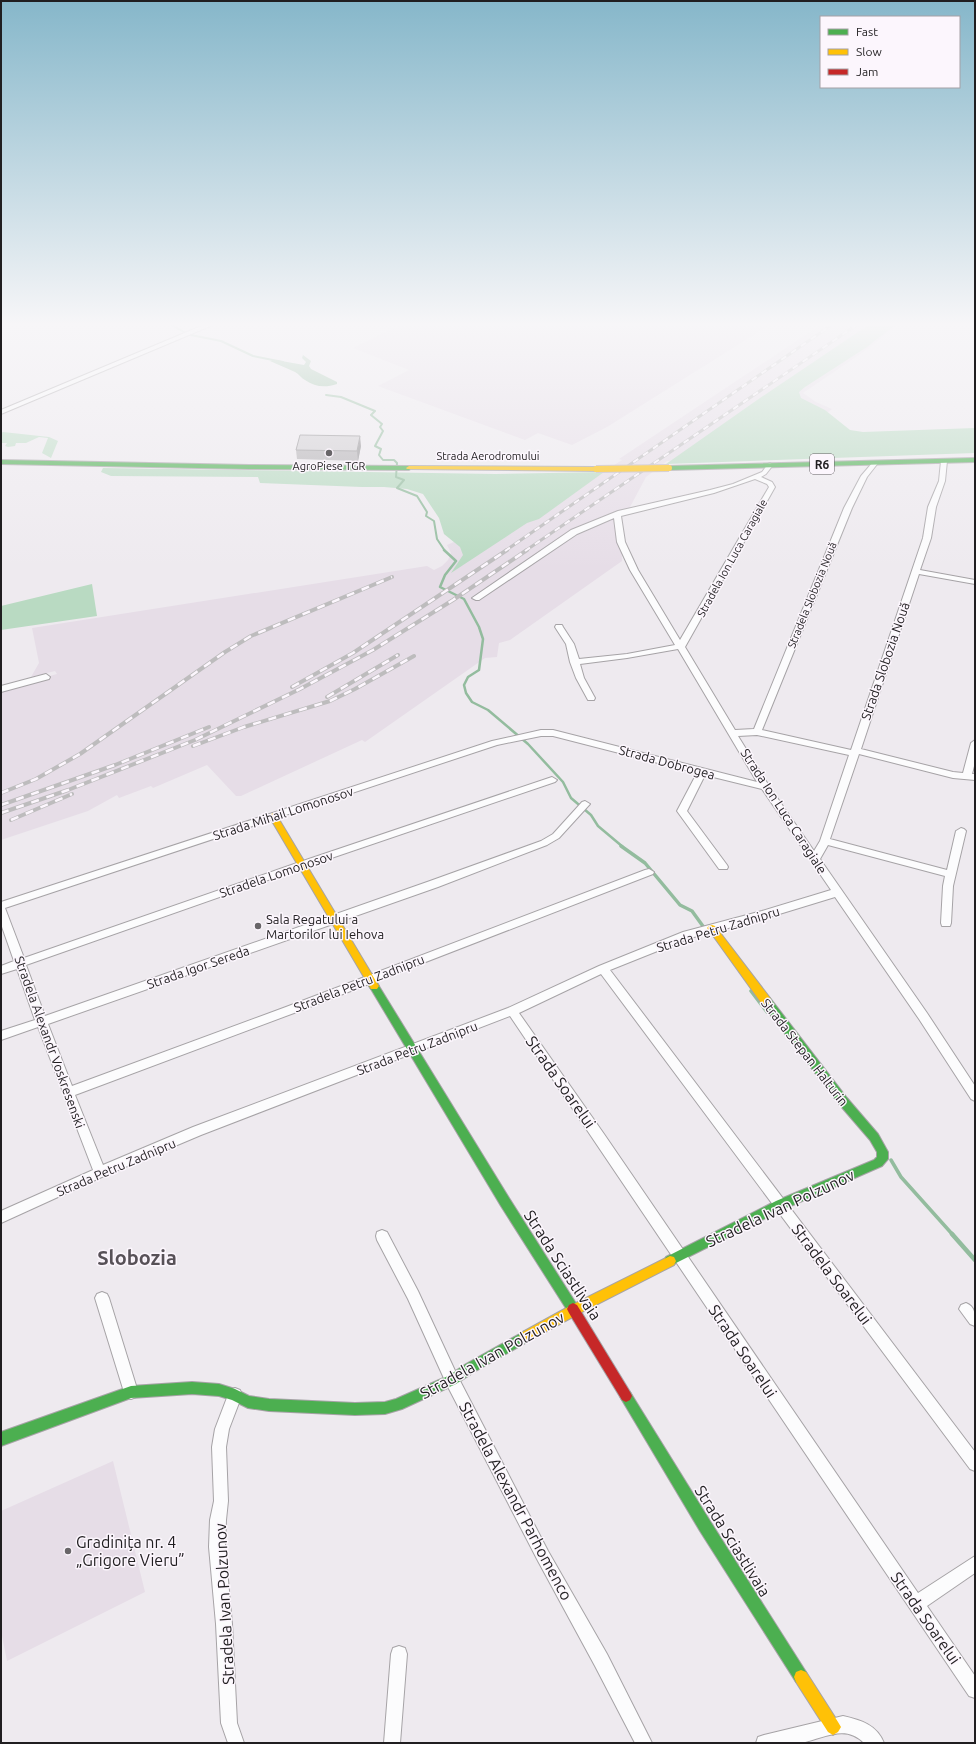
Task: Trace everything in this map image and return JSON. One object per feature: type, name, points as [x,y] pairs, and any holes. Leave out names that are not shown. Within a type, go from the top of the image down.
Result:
[{"type":"main road","name":"Strada Aerodromului","points":[[1,462],[257,467],[596,469],[975,460]]},
{"type":"main road","name":"Strada Sciastlivaia","points":[[273,816],[301,865],[505,1202],[574,1310],[705,1526],[833,1727]]},
{"type":"main road","name":"Strada Stepan Halturin","points":[[712,928],[743,972],[851,1112],[881,1147],[884,1152],[882,1159],[863,1169]]},
{"type":"main road","name":"Stradela Ivan Polzunov","points":[[1,1439],[132,1392],[192,1388],[219,1390],[235,1395],[248,1402],[269,1405],[355,1409],[385,1408],[408,1401],[452,1380],[470,1368],[574,1310],[780,1205],[863,1169]]},
{"type":"street","points":[[1,412],[17,405]]},
{"type":"street","name":"Strada Slobozia Nouă","points":[[815,858],[825,841],[929,528],[932,507],[942,481],[944,461]]},
{"type":"street","name":"Stradela Slobozia Nouă","points":[[757,732],[848,508],[864,476],[875,463]]},
{"type":"street","points":[[476,598],[574,532],[617,515],[712,492],[764,473],[770,465]]},
{"type":"street","name":"Stradela Ion Luca Caragiale","points":[[681,646],[772,487],[770,483],[755,477]]},
{"type":"street","name":"Strada Ion Luca Caragiale","points":[[617,515],[621,542],[634,570],[734,733],[765,787],[919,1009],[975,1096]]},
{"type":"street","points":[[915,571],[975,582]]},
{"type":"street","points":[[559,627],[570,644],[574,662],[580,678],[591,698]]},
{"type":"street","points":[[574,662],[627,656],[681,646]]},
{"type":"street","points":[[1,689],[46,677]]},
{"type":"street","points":[[734,733],[757,732],[854,752],[953,775],[971,776],[975,743]]},
{"type":"street","name":"Strada Mihail Lomonosov","points":[[1,906],[495,743],[541,733],[553,733],[568,737]]},
{"type":"street","name":"Strada Dobrogea","points":[[568,737],[765,787]]},
{"type":"street","points":[[702,771],[682,811],[723,867]]},
{"type":"street","name":"Stradela Lomonosov","points":[[1,970],[301,865],[552,780]]},
{"type":"street","name":"Strada Igor Sereda","points":[[1,1036],[434,884],[544,843],[556,836],[586,804]]},
{"type":"street","points":[[946,923],[946,896],[961,831]]},
{"type":"street","points":[[825,841],[950,874]]},
{"type":"street","name":"Stradela Petru Zadnipru","points":[[69,1092],[290,1010],[649,872]]},
{"type":"street","name":"Strada Petru Zadnipru","points":[[1,1217],[100,1172],[197,1131],[413,1050],[512,1011],[603,969],[661,945],[712,928],[763,915],[838,892]]},
{"type":"street","name":"Stradela Alexandr Voskresenski","points":[[1,910],[54,1057],[100,1172]]},
{"type":"street","name":"Stradela Soarelui","points":[[603,969],[975,1464]]},
{"type":"street","name":"Strada Soarelui","points":[[512,1011],[975,1690]]},
{"type":"street","name":"Stradela Alexandr Parhomenco","points":[[382,1236],[413,1294],[452,1380],[543,1556],[601,1660],[644,1743]]},
{"type":"street","points":[[102,1298],[132,1392]]},
{"type":"street","points":[[966,1309],[975,1320]]},
{"type":"street","name":"Stradela Ivan Polzunov","points":[[235,1395],[222,1429],[219,1447],[221,1501],[218,1520],[217,1547],[224,1624],[229,1723],[236,1743]]},
{"type":"street","points":[[916,1604],[975,1564]]},
{"type":"street","points":[[392,1743],[399,1654]]},
{"type":"street","points":[[764,1743],[844,1724],[856,1726],[867,1732],[876,1743]]},
{"type":"shaded area","points":[[431,405],[641,405],[607,427],[572,445],[538,433],[525,440]]},
{"type":"shaded area","points":[[700,405],[824,405],[832,409],[766,459],[667,461],[646,477],[630,507],[620,513],[622,561],[510,640],[499,643],[497,657],[485,658],[365,742],[362,740],[241,796],[236,796],[207,765],[153,788],[151,786],[119,798],[117,795],[88,811],[1,840],[1,689],[57,674],[55,671],[31,677],[39,663],[32,628],[427,566],[434,570],[442,566],[448,560],[451,553],[447,545],[590,481],[622,460],[619,459]]},
{"type":"shaded area","points":[[749,405],[816,405],[825,410],[850,430],[863,432],[975,428],[975,453],[666,464]]},
{"type":"shaded area","points":[[1,433],[49,437],[58,441],[51,458],[42,453],[48,438],[39,437],[26,443],[16,443],[15,446],[8,447],[5,446],[7,443],[1,443]]},
{"type":"shaded area","points":[[103,468],[495,474],[604,472],[539,519],[527,523],[451,573],[463,555],[460,547],[444,534],[439,518],[423,494],[407,489],[260,483],[258,477],[111,476],[101,472]]},
{"type":"shaded area","points":[[92,584],[97,616],[1,630],[1,606]]},
{"type":"shaded area","name":"Gradinița nr. 4 „Grigore Vieru”","points":[[113,1461],[145,1592],[7,1661],[1,1631],[1,1511]]},
{"type":"building","points":[[300,435],[360,436],[357,451],[296,450]]},
{"type":"waterway","points":[[361,405],[375,411],[371,415],[382,424],[380,427],[383,431],[375,446],[381,449],[379,455],[383,460],[394,460],[397,463],[396,477],[404,480],[397,488],[417,496],[427,512],[426,516],[434,521],[437,539],[445,551]]},
{"type":"waterway","points":[[445,551],[456,561],[445,575],[440,587],[464,599],[479,627],[483,639],[479,670],[468,677],[464,685],[466,693],[472,702],[488,710],[528,744],[563,782],[571,798],[591,815],[598,826],[623,847]]},
{"type":"waterway","points":[[621,846],[645,863],[680,905],[692,911],[705,929]]},
{"type":"waterway","points":[[751,991],[767,1012]]},
{"type":"waterway","points":[[891,1160],[901,1177],[953,1235]]},
{"type":"waterway","points":[[952,1234],[975,1260]]},
{"type":"railway","points":[[505,551],[715,405]]},
{"type":"railway","points":[[525,551],[739,405]]},
{"type":"railway","points":[[292,687],[353,653],[507,550]]},
{"type":"railway","points":[[1,813],[68,790],[195,740],[300,689],[373,650],[453,600],[527,550]]},
{"type":"railway","points":[[1,793],[36,779],[80,754],[225,652],[251,636],[392,577]]},
{"type":"railway","points":[[327,697],[398,655]]},
{"type":"railway","points":[[193,746],[244,727],[330,701],[355,689],[414,656]]},
{"type":"railway","points":[[1,805],[115,765],[209,727]]},
{"type":"railway","points":[[11,820],[72,794]]},
{"type":"traffic: fast","points":[[669,468],[975,460]]},
{"type":"traffic: fast","points":[[1,462],[249,467],[409,468]]},
{"type":"traffic: fast","points":[[374,986],[505,1202],[573,1309]]},
{"type":"traffic: fast","points":[[670,1261],[780,1205],[878,1163],[882,1159],[883,1152],[874,1137],[843,1101],[766,1001]]},
{"type":"traffic: fast","points":[[1,1439],[131,1392],[192,1388],[219,1390],[235,1395],[248,1402],[269,1405],[355,1409],[385,1408],[397,1405],[452,1380],[470,1368],[525,1337]]},
{"type":"traffic: fast","points":[[626,1396],[705,1526],[801,1677]]},
{"type":"traffic: slow","points":[[409,468],[596,469]]},
{"type":"traffic: slow","points":[[596,469],[669,468]]},
{"type":"traffic: slow","points":[[273,816],[374,986]]},
{"type":"traffic: slow","points":[[712,928],[766,1001]]},
{"type":"traffic: slow","points":[[525,1337],[670,1261]]},
{"type":"traffic: slow","points":[[801,1677],[833,1727]]},
{"type":"traffic: jam","points":[[573,1309],[626,1396]]},
{"type":"place","name":"AgroPiese TGR","points":[[329,453]]},
{"type":"place","name":"Sala Regatului a Martorilor lui Iehova","points":[[258,926]]},
{"type":"place","name":"Gradinița nr. 4 „Grigore Vieru”","points":[[68,1551]]},
{"type":"district","name":"Slobozia","points":[[137,1257]]}]
